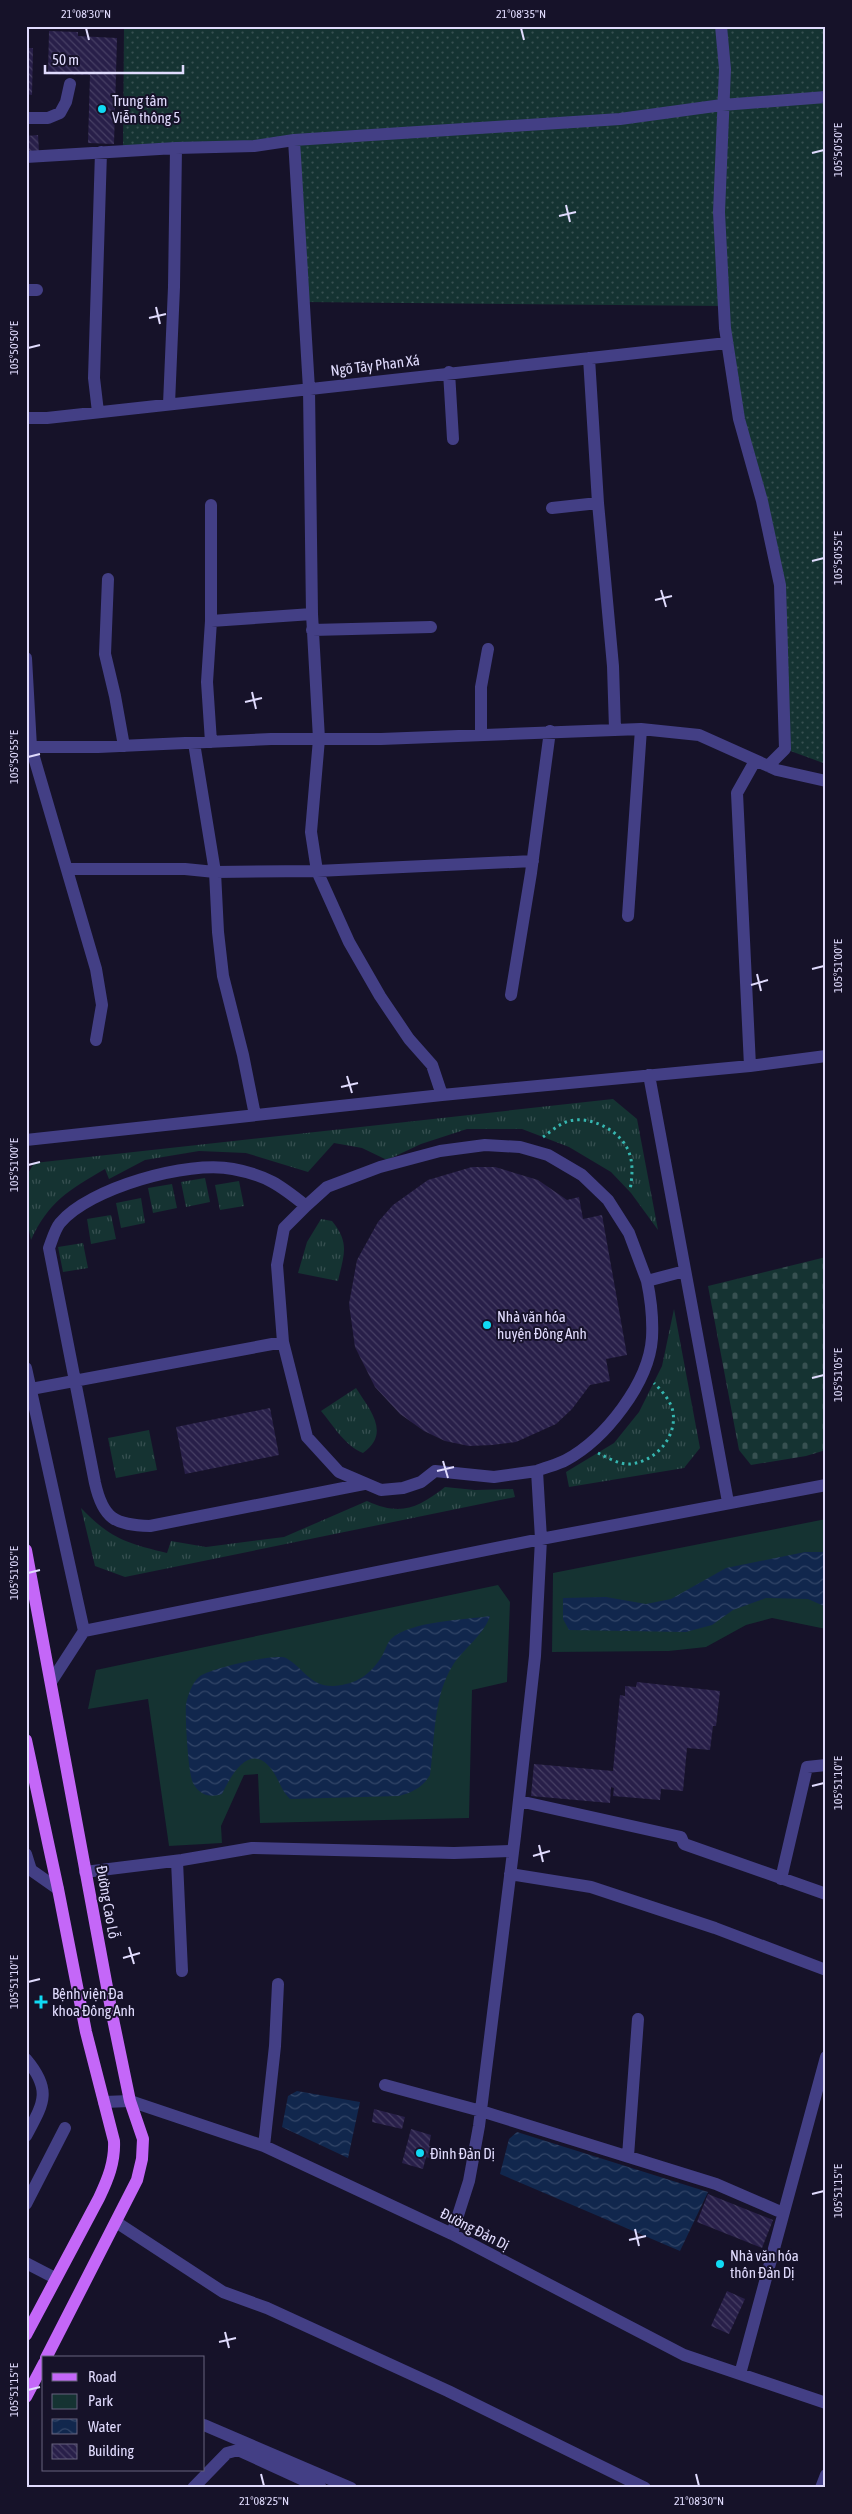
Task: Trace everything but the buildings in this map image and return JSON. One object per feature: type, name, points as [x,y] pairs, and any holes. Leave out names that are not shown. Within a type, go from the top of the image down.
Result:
[{"type":"main road","name":"Đường Cao Lỗ","points":[[26,1550],[85,1872],[130,2101],[143,2139],[142,2159],[137,2180],[47,2356]]},
{"type":"main road","points":[[26,1740],[86,2032],[114,2141],[115,2155],[110,2176],[26,2335]]},
{"type":"main road","points":[[26,2397],[42,2367]]},
{"type":"street","points":[[721,26],[725,69],[719,212],[727,343],[739,419],[762,501],[780,585],[785,750],[768,766]]},
{"type":"street","points":[[26,118],[48,118],[60,113],[66,102],[70,84]]},
{"type":"street","points":[[26,157],[176,148],[254,146],[294,140],[620,119],[722,105],[826,98]]},
{"type":"street","points":[[294,140],[309,389],[312,630],[319,739],[311,832],[317,871],[349,942],[394,1018],[409,1039],[432,1064],[442,1095]]},
{"type":"street","points":[[169,404],[174,287],[176,148]]},
{"type":"street","points":[[98,412],[94,378],[101,152]]},
{"type":"street","name":"Ngõ Tây Phan Xá","points":[[26,418],[98,412],[727,343]]},
{"type":"street","points":[[589,358],[598,503],[613,666],[615,729]]},
{"type":"street","points":[[449,372],[453,439]]},
{"type":"street","points":[[552,508],[598,503]]},
{"type":"street","points":[[211,506],[211,621],[207,682],[211,742]]},
{"type":"street","points":[[108,579],[105,654],[116,696],[124,746]]},
{"type":"street","points":[[211,621],[312,614]]},
{"type":"street","points":[[312,630],[432,627]]},
{"type":"street","points":[[481,734],[481,686],[488,649]]},
{"type":"street","points":[[26,658],[29,747],[68,869],[96,969],[102,1005],[96,1040]]},
{"type":"street","points":[[29,747],[124,746],[641,729],[699,735],[768,766],[826,781]]},
{"type":"street","points":[[628,916],[641,729]]},
{"type":"street","points":[[510,994],[533,861],[550,731]]},
{"type":"street","points":[[194,743],[215,872],[218,932],[223,976],[241,1046],[255,1115]]},
{"type":"street","points":[[750,1066],[737,793],[755,760]]},
{"type":"street","points":[[68,869],[185,869],[215,872],[317,871],[533,861]]},
{"type":"street","points":[[26,1140],[442,1095],[750,1066],[826,1056]]},
{"type":"street","points":[[649,1075],[728,1502]]},
{"type":"street","points":[[485,1146],[520,1147],[548,1155],[582,1175],[608,1200],[629,1232],[647,1281],[651,1302],[652,1340],[646,1363],[628,1403],[597,1438],[566,1460],[537,1471],[494,1477],[434,1472],[421,1482],[403,1488],[381,1490],[339,1472],[307,1437],[283,1342],[276,1265],[284,1228],[327,1187],[380,1167],[440,1151],[485,1146]]},
{"type":"street","points":[[306,1206],[278,1183],[231,1168],[206,1167],[184,1170],[126,1185],[97,1195],[78,1206],[59,1224],[49,1248],[99,1502],[106,1514],[124,1524],[150,1526],[364,1484]]},
{"type":"street","points":[[647,1281],[685,1271]]},
{"type":"street","points":[[31,1389],[283,1342]]},
{"type":"street","points":[[26,1368],[84,1631],[51,1682]]},
{"type":"street","points":[[452,2234],[469,2181],[479,2126],[514,1851],[535,1656],[541,1538],[537,1471]]},
{"type":"street","points":[[84,1631],[541,1538],[826,1484]]},
{"type":"street","points":[[781,1879],[807,1767],[826,1765]]},
{"type":"street","points":[[519,1801],[681,1837],[684,1844],[826,1894]]},
{"type":"street","points":[[85,1872],[177,1861],[252,1848],[454,1853],[514,1851]]},
{"type":"street","points":[[27,1856],[31,1870],[58,1889]]},
{"type":"street","points":[[177,1861],[182,1971]]},
{"type":"street","points":[[510,1874],[591,1887],[715,1928],[826,1970]]},
{"type":"street","points":[[264,2146],[275,2046],[278,1984]]},
{"type":"street","points":[[628,2156],[638,2019]]},
{"type":"street","points":[[740,2374],[826,2057]]},
{"type":"street","points":[[26,2059],[34,2069],[43,2095],[43,2104],[26,2136]]},
{"type":"street","points":[[385,2085],[481,2111],[716,2184],[783,2213]]},
{"type":"street","name":"Đường Đản Dị","points":[[104,2102],[130,2101],[264,2146],[452,2234],[684,2354],[826,2403]]},
{"type":"street","points":[[26,2204],[65,2128]]},
{"type":"street","points":[[116,2222],[223,2292],[267,2308],[439,2387],[645,2488]]},
{"type":"street","points":[[26,2263],[55,2278]]},
{"type":"street","points":[[205,2424],[351,2488]]},
{"type":"street","points":[[193,2488],[227,2453],[238,2450],[321,2488]]},
{"type":"street","points":[[821,2488],[826,2475]]},
{"type":"path","points":[[542,1137],[566,1122],[592,1121],[615,1132],[628,1149],[633,1172],[630,1191]]},
{"type":"path","points":[[598,1453],[609,1459],[630,1464],[648,1459],[664,1447],[672,1431],[673,1412],[664,1394],[654,1383]]},
{"type":"green space","points":[[124,26],[826,26],[826,764],[785,749],[780,585],[727,343],[724,306],[304,302],[294,140],[123,151]]},
{"type":"green space","points":[[613,1099],[637,1119],[658,1230],[631,1193],[611,1172],[569,1147],[522,1129],[467,1129],[421,1144],[387,1160],[362,1148],[334,1143],[308,1172],[246,1153],[199,1151],[145,1160],[109,1179],[105,1169],[81,1183],[61,1198],[45,1215],[31,1240],[26,1216],[26,1177],[34,1163]]},
{"type":"green space","points":[[205,1178],[210,1202],[186,1207],[181,1182]]},
{"type":"green space","points":[[239,1181],[244,1206],[220,1210],[215,1185]]},
{"type":"green space","points":[[172,1184],[177,1208],[153,1213],[148,1188]]},
{"type":"green space","points":[[141,1198],[145,1223],[121,1228],[116,1203]]},
{"type":"green space","points":[[111,1215],[116,1239],[91,1244],[87,1219]]},
{"type":"green space","points":[[321,1219],[332,1221],[338,1229],[343,1243],[344,1249],[338,1281],[298,1273],[307,1242]]},
{"type":"green space","points":[[83,1243],[88,1268],[63,1272],[58,1247]]},
{"type":"green space","points":[[826,1257],[826,1450],[806,1456],[751,1465],[739,1450],[708,1286]]},
{"type":"green space","points":[[674,1309],[700,1448],[684,1468],[569,1487],[566,1472],[614,1443],[639,1412],[662,1366]]},
{"type":"green space","points":[[356,1388],[372,1413],[377,1429],[376,1438],[363,1453],[345,1440],[321,1411]]},
{"type":"green space","points":[[149,1430],[157,1470],[116,1478],[108,1438]]},
{"type":"green space","points":[[445,1487],[475,1490],[513,1489],[515,1497],[125,1577],[95,1566],[81,1508],[101,1527],[120,1538],[130,1543],[167,1553],[171,1541],[206,1547],[284,1537],[367,1501],[389,1508],[408,1508],[426,1501]]},
{"type":"green space","points":[[826,1519],[826,1629],[772,1618],[746,1625],[706,1647],[669,1651],[552,1652],[553,1573]]},
{"type":"green space","points":[[498,1585],[510,1602],[507,1682],[472,1690],[469,1818],[260,1823],[258,1774],[244,1775],[221,1826],[222,1843],[169,1846],[148,1699],[88,1709],[96,1670]]},
{"type":"water","points":[[805,1552],[826,1552],[826,1607],[808,1599],[766,1598],[733,1610],[712,1625],[686,1632],[569,1630],[563,1619],[563,1598],[606,1597],[646,1604],[671,1599],[726,1568]]},
{"type":"water","points":[[490,1616],[483,1630],[457,1659],[446,1677],[438,1704],[430,1775],[417,1789],[399,1796],[290,1799],[266,1763],[258,1759],[251,1759],[243,1763],[231,1777],[222,1794],[205,1795],[195,1787],[191,1777],[188,1757],[186,1704],[194,1682],[199,1677],[215,1670],[242,1663],[280,1657],[292,1662],[319,1683],[334,1686],[342,1685],[356,1681],[368,1673],[382,1656],[391,1639],[400,1633],[424,1625]]},
{"type":"water","points":[[297,2091],[360,2102],[348,2158],[282,2127],[288,2096]]},
{"type":"water","points":[[517,2132],[708,2192],[680,2251],[500,2174],[509,2139]]},
{"type":"place","name":"Trung tâm Viễn thông 5","points":[[102,109]]},
{"type":"place","name":"Nhà văn hóa huyện Đông Anh","points":[[487,1325]]},
{"type":"place","name":"Bệnh viện Đa khoa Đông Anh","points":[[41,2002]]},
{"type":"place","name":"Đình Đản Dị","points":[[420,2153]]},
{"type":"place","name":"Nhà văn hóa thôn Đản Dị","points":[[720,2264]]}]
